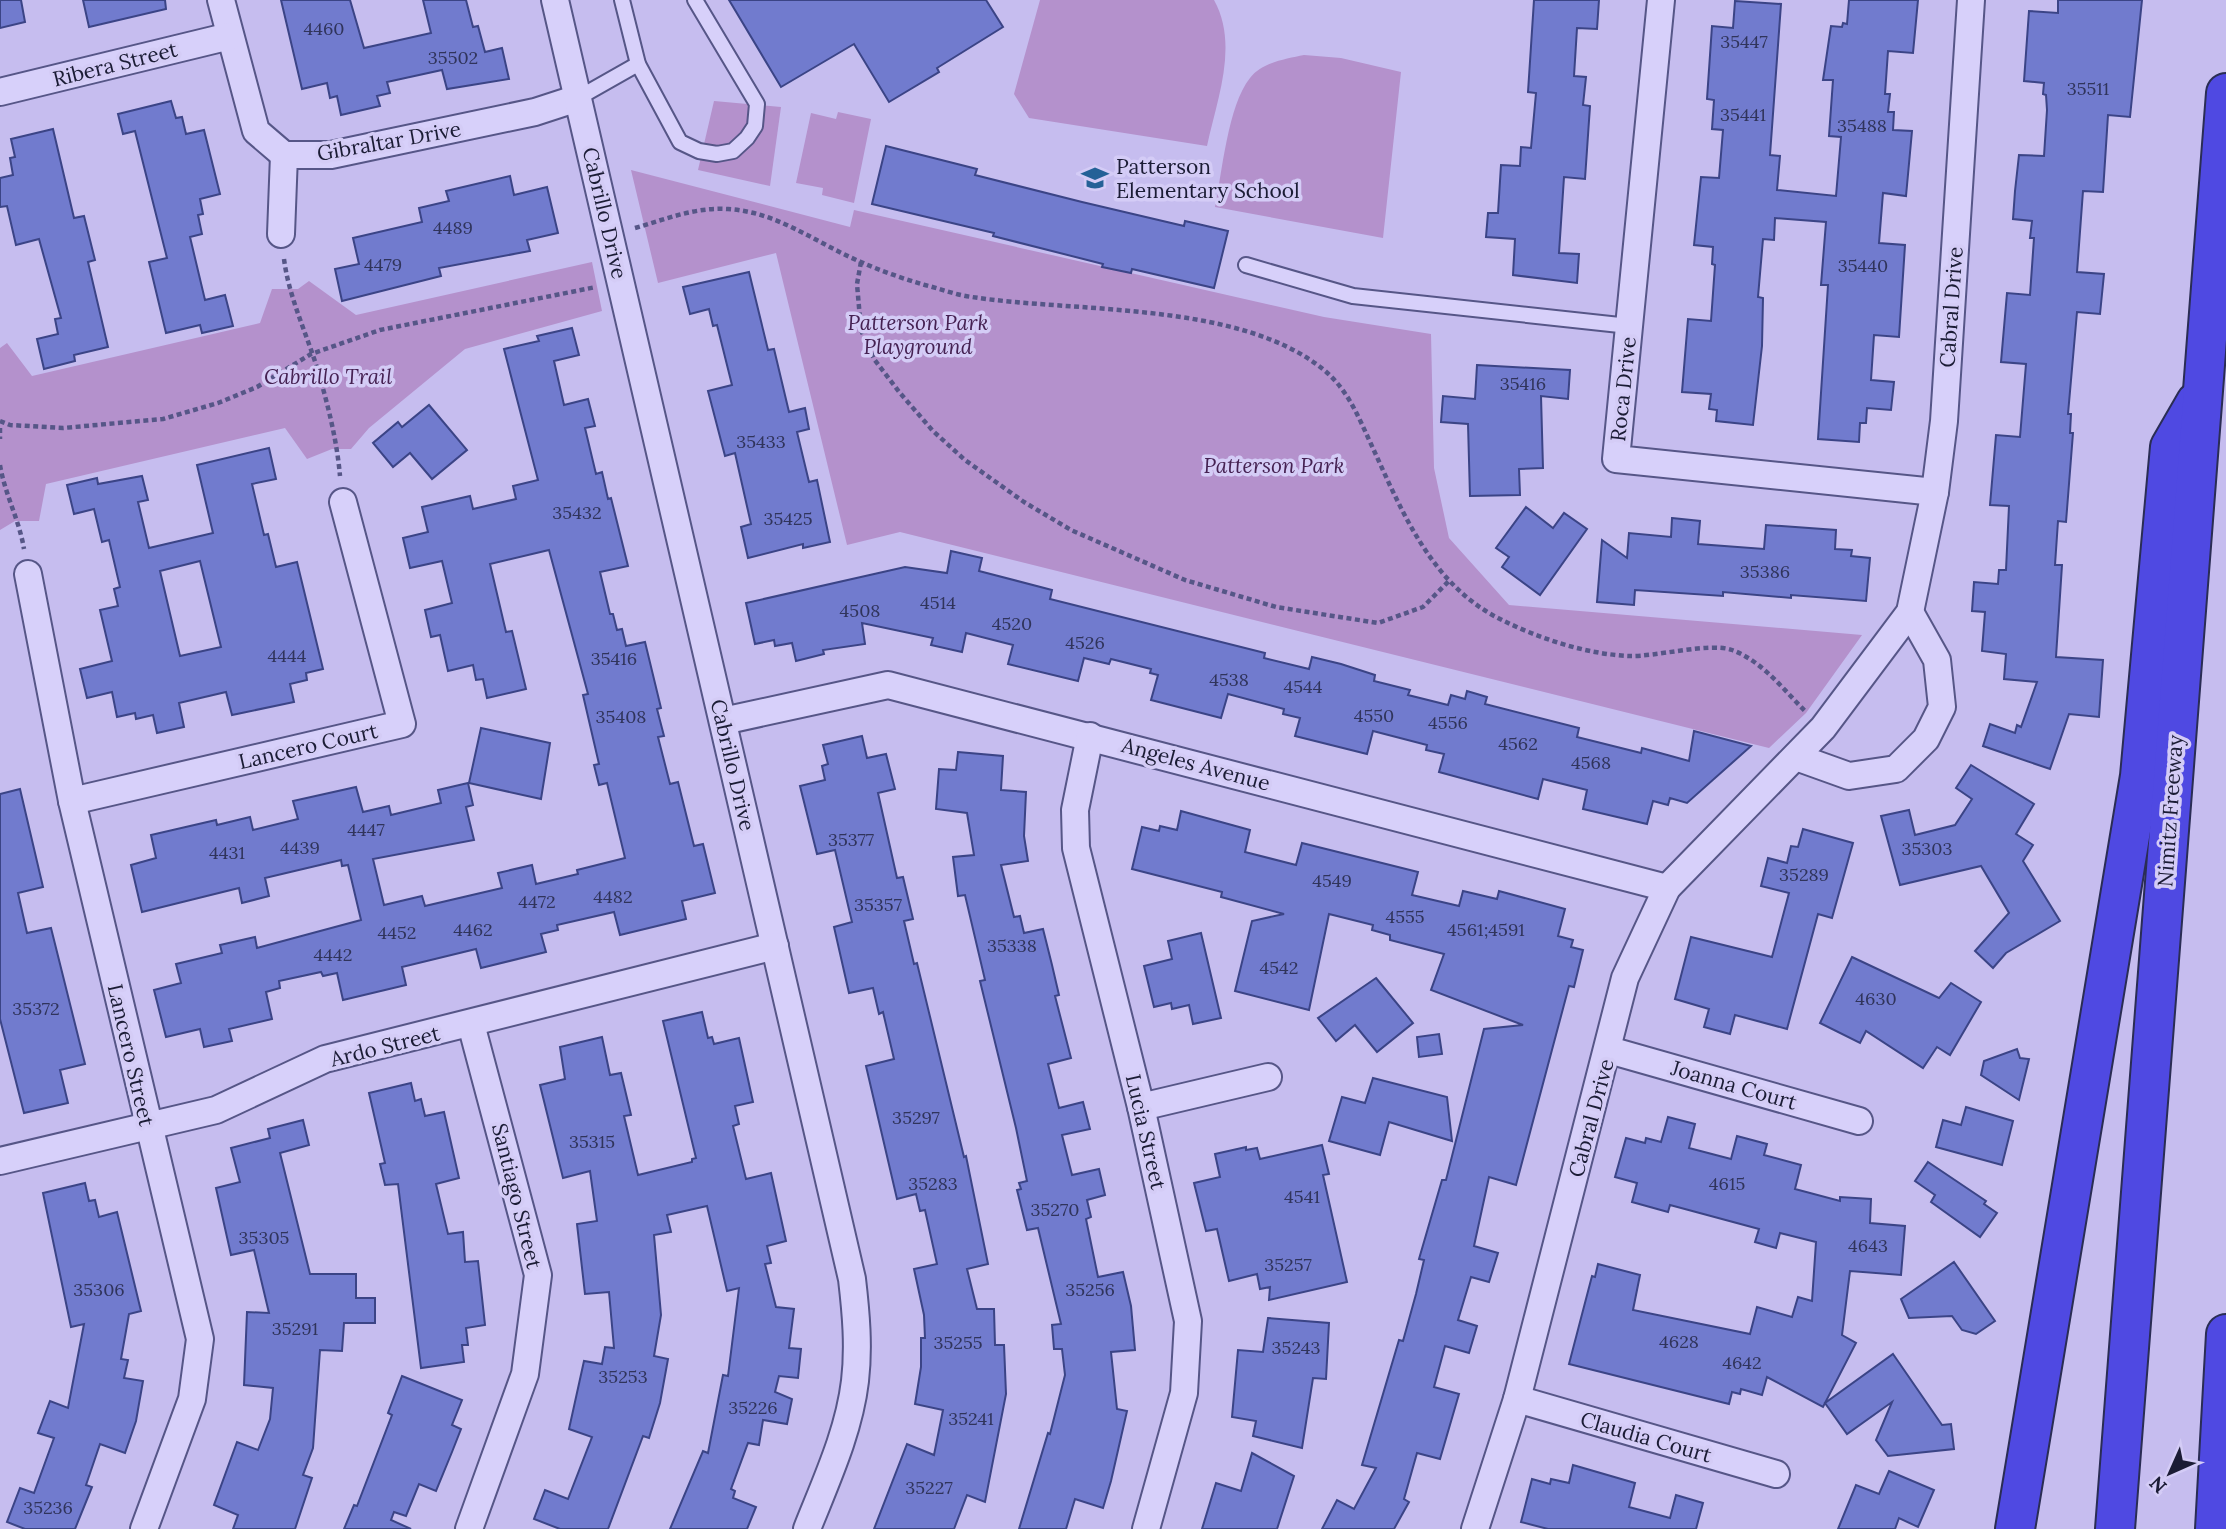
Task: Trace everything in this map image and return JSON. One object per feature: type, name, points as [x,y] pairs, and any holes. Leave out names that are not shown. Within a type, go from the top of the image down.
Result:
[{"type":"highway","name":"Nimitz Freeway","points":[[2115,1529],[2226,93]]},
{"type":"highway","points":[[2015,1529],[2140,776],[2170,447],[2201,394]]},
{"type":"highway","points":[[2215,1529],[2226,1334]]},
{"type":"street","points":[[221,0],[256,131],[284,155],[281,234]]},
{"type":"street","name":"Cabrillo Drive","points":[[555,0],[852,1279],[857,1329],[855,1382],[843,1436],[807,1529]]},
{"type":"street","name":"Roca Drive","points":[[1661,0],[1616,459],[1936,492]]},
{"type":"street","name":"Cabral Drive","points":[[1475,1529],[1517,1399],[1609,1050],[1625,978],[1667,888],[1824,728],[1910,612],[1936,492],[1944,421],[1971,0]]},
{"type":"street","name":"Ribera Street","points":[[0,92],[230,36]]},
{"type":"street","name":"Gibraltar Drive","points":[[284,155],[331,155],[535,112],[578,98]]},
{"type":"street","name":"Lancero Court","points":[[72,801],[402,724],[342,502]]},
{"type":"street","name":"Lancero Street","points":[[28,574],[72,801],[200,1339],[192,1399],[144,1529]]},
{"type":"street","points":[[1796,757],[1849,776],[1896,769],[1926,739],[1942,707],[1937,660],[1910,612]]},
{"type":"street","name":"Angeles Avenue","points":[[723,722],[888,685],[1667,888]]},
{"type":"street","name":"Lucia Street","points":[[1090,736],[1074,810],[1076,848],[1141,1107],[1188,1321],[1184,1393],[1146,1529]]},
{"type":"street","name":"Ardo Street","points":[[0,1161],[216,1110],[326,1059],[775,946]]},
{"type":"street","name":"Santiago Street","points":[[469,1529],[525,1374],[538,1275],[471,1024]]},
{"type":"street","name":"Joanna Court","points":[[1609,1050],[1859,1121]]},
{"type":"street","points":[[1141,1107],[1268,1077]]},
{"type":"street","name":"Claudia Court","points":[[1517,1399],[1776,1474]]},
{"type":"lane","points":[[622,0],[638,64],[681,142],[699,151],[717,154],[733,151],[755,126],[757,104],[695,0]]},
{"type":"lane","points":[[578,98],[638,64]]},
{"type":"lane","points":[[1246,265],[1353,296],[1629,326]]},
{"type":"path","points":[[610,235],[694,210],[729,209],[772,216],[861,262],[911,281],[967,296],[1194,321],[1268,338],[1288,346],[1324,370],[1346,394],[1413,530],[1450,581],[1494,616],[1533,634],[1583,649],[1630,656],[1729,649],[1759,665],[1824,728]]},
{"type":"path","points":[[281,234],[288,288],[298,307],[337,445],[342,502]]},
{"type":"path","points":[[861,262],[857,284],[861,330],[874,359],[900,393],[933,431],[965,460],[1024,502],[1071,530],[1185,580],[1276,607],[1378,622],[1423,607],[1450,581]]},
{"type":"path","points":[[0,421],[10,425],[63,428],[163,419],[257,387],[312,354],[380,330],[621,282]]},
{"type":"path","points":[[0,428],[0,439]]},
{"type":"path","points":[[0,465],[8,498],[20,522],[28,574]]},
{"type":"green space","points":[[1040,0],[1214,0],[1225,35],[1225,54],[1224,72],[1207,146],[1029,118],[1014,94]]},
{"type":"green space","points":[[1304,55],[1341,58],[1401,72],[1383,238],[1215,207],[1231,122],[1242,90],[1261,68]]},
{"type":"green space","points":[[714,101],[781,107],[770,186],[698,170]]},
{"type":"green space","points":[[838,112],[871,119],[854,203],[822,195],[823,188],[796,183],[811,113],[836,119]]},
{"type":"green space","name":"Patterson Park","points":[[631,170],[850,227],[854,210],[1324,317],[1431,334],[1434,468],[1449,538],[1509,605],[1862,635],[1806,713],[1769,748],[900,532],[847,545],[776,253],[658,283]]},
{"type":"green space","name":"Cabrillo Trail","points":[[592,262],[602,311],[465,349],[369,428],[351,449],[332,449],[307,459],[285,428],[46,484],[39,521],[15,521],[0,530],[0,348],[7,343],[32,376],[260,323],[272,289],[298,289],[309,281],[356,315]]},
{"type":"building","points":[[0,0],[21,0],[25,22],[0,28]]},
{"type":"building","points":[[83,0],[165,0],[166,9],[89,27]]},
{"type":"building","points":[[281,0],[350,0],[364,48],[431,33],[423,0],[466,0],[473,27],[478,26],[485,52],[502,48],[509,79],[447,89],[442,70],[387,82],[390,93],[377,96],[380,106],[341,115],[337,96],[330,98],[327,83],[302,89]]},
{"type":"building","points":[[729,0],[986,0],[1003,27],[937,68],[939,72],[889,102],[854,44],[781,87]]},
{"type":"building","points":[[1534,0],[1599,0],[1597,29],[1577,28],[1574,76],[1586,77],[1583,105],[1590,106],[1585,179],[1564,177],[1559,253],[1579,254],[1577,283],[1513,275],[1515,239],[1486,237],[1488,213],[1498,213],[1501,165],[1520,166],[1521,147],[1531,148],[1536,93],[1528,92]]},
{"type":"building","points":[[1849,0],[1918,0],[1913,53],[1888,51],[1885,94],[1890,94],[1888,112],[1894,112],[1893,130],[1912,131],[1906,196],[1883,193],[1879,243],[1905,245],[1899,337],[1874,335],[1871,380],[1894,382],[1891,410],[1867,408],[1866,423],[1860,423],[1859,442],[1818,439],[1828,285],[1821,285],[1826,222],[1775,218],[1774,240],[1763,239],[1758,297],[1763,298],[1762,346],[1753,425],[1716,421],[1717,410],[1709,409],[1711,394],[1682,392],[1688,319],[1711,321],[1715,265],[1712,264],[1713,247],[1694,245],[1701,177],[1719,178],[1723,130],[1712,129],[1714,100],[1707,99],[1712,26],[1733,28],[1735,1],[1781,4],[1770,155],[1780,156],[1777,190],[1836,196],[1841,137],[1829,136],[1833,80],[1823,80],[1831,26],[1842,27],[1843,23],[1847,24]]},
{"type":"building","points":[[2058,0],[2142,0],[2130,117],[2108,115],[2103,192],[2083,191],[2077,272],[2104,274],[2100,314],[2077,312],[2068,414],[2071,414],[2070,433],[2073,433],[2066,522],[2058,521],[2055,565],[2062,565],[2056,657],[2103,660],[2099,717],[2069,714],[2050,769],[1983,746],[1990,724],[2015,733],[2017,725],[2021,727],[2037,682],[2004,679],[2006,654],[1982,651],[1985,612],[1972,611],[1974,582],[1998,584],[1999,570],[2006,570],[2009,506],[1990,505],[1996,435],[2020,437],[2026,364],[2001,362],[2007,293],[2030,295],[2034,238],[2030,238],[2032,221],[2013,219],[2015,191],[2019,155],[2044,156],[2047,110],[2046,95],[2043,94],[2044,83],[2024,81],[2029,11],[2058,13]]},
{"type":"building","points":[[171,101],[176,118],[182,117],[186,134],[204,130],[220,194],[200,199],[203,214],[198,215],[202,234],[190,237],[205,300],[225,295],[233,326],[202,333],[200,325],[166,333],[149,262],[167,258],[135,131],[123,134],[118,114]]},
{"type":"building","points":[[53,129],[74,218],[84,216],[95,260],[88,262],[108,347],[74,355],[75,361],[44,369],[37,339],[58,334],[55,319],[61,318],[39,239],[16,245],[7,206],[0,207],[0,178],[13,175],[10,158],[15,157],[11,139]]},
{"type":"building","points":[[886,146],[977,169],[975,175],[1082,202],[1184,226],[1185,221],[1228,231],[1214,288],[1132,269],[1131,273],[1102,267],[1103,264],[993,236],[994,233],[872,204]]},
{"type":"building","points":[[510,176],[514,195],[547,187],[558,233],[527,240],[530,251],[439,268],[441,276],[342,301],[335,269],[359,264],[353,238],[422,222],[419,208],[449,201],[446,191]]},
{"type":"building","points":[[749,272],[768,350],[774,349],[789,412],[805,408],[809,429],[797,432],[809,482],[817,480],[830,542],[803,548],[803,544],[748,558],[741,527],[751,524],[735,453],[725,456],[708,391],[732,385],[717,325],[713,326],[709,309],[690,314],[683,287]]},
{"type":"building","points":[[572,328],[579,355],[554,361],[564,405],[588,399],[595,426],[585,428],[596,474],[602,472],[628,566],[600,572],[610,614],[613,614],[617,630],[622,629],[626,646],[645,642],[661,708],[657,709],[664,736],[658,737],[670,784],[678,782],[694,846],[703,844],[715,893],[682,901],[686,919],[620,935],[614,912],[557,925],[558,930],[541,934],[546,952],[481,968],[476,949],[402,967],[406,985],[343,1000],[337,973],[323,976],[321,972],[279,981],[280,988],[266,992],[272,1019],[229,1029],[232,1041],[204,1047],[200,1029],[166,1037],[154,990],[181,983],[176,964],[222,953],[220,945],[255,937],[257,948],[361,920],[348,865],[342,866],[341,860],[265,878],[269,896],[242,903],[239,888],[142,912],[131,865],[156,858],[151,835],[216,820],[217,825],[250,817],[253,830],[298,819],[293,801],[356,787],[363,812],[389,806],[391,815],[441,803],[438,790],[468,783],[473,805],[466,807],[474,840],[373,859],[384,905],[422,896],[425,906],[502,888],[498,873],[532,865],[536,884],[578,874],[577,870],[625,858],[607,783],[599,785],[594,765],[599,764],[583,695],[588,694],[549,550],[490,564],[506,632],[512,631],[526,689],[487,698],[483,679],[476,680],[473,665],[448,671],[440,635],[431,637],[425,610],[452,603],[442,561],[410,568],[403,538],[428,532],[422,507],[470,496],[473,509],[516,499],[513,486],[538,480],[504,349],[539,341],[537,336]]},
{"type":"building","points":[[1477,365],[1570,370],[1568,399],[1541,396],[1543,468],[1519,469],[1520,495],[1470,496],[1468,424],[1441,422],[1443,396],[1475,399]]},
{"type":"building","points":[[429,405],[467,450],[432,479],[410,453],[393,467],[373,443],[398,422],[402,427]]},
{"type":"building","points":[[269,448],[276,479],[252,484],[264,535],[268,534],[276,567],[297,562],[323,669],[306,673],[307,680],[290,684],[294,702],[232,715],[226,692],[179,703],[184,727],[157,733],[153,715],[136,719],[135,713],[117,717],[112,692],[87,698],[80,669],[112,661],[100,610],[118,606],[114,589],[120,587],[109,540],[102,542],[94,509],[74,514],[67,485],[97,478],[98,484],[142,476],[148,500],[138,502],[149,548],[213,533],[197,465]],"holes":[[[200,561],[221,647],[180,656],[160,571]]]},
{"type":"building","points":[[1526,507],[1553,528],[1564,513],[1587,529],[1540,595],[1502,567],[1509,557],[1496,548]]},
{"type":"building","points":[[1672,518],[1700,521],[1698,544],[1764,549],[1766,525],[1836,530],[1835,549],[1852,550],[1851,556],[1870,558],[1866,601],[1791,595],[1791,598],[1723,592],[1723,596],[1635,590],[1634,605],[1597,602],[1602,540],[1627,558],[1629,533],[1671,537]]},
{"type":"building","points":[[951,551],[982,558],[979,571],[1052,590],[1050,599],[1265,653],[1264,658],[1309,669],[1312,657],[1341,664],[1375,675],[1374,681],[1410,690],[1408,695],[1448,705],[1451,695],[1465,699],[1467,691],[1487,697],[1485,704],[1579,728],[1577,737],[1641,753],[1642,748],[1689,761],[1694,731],[1751,746],[1687,803],[1670,798],[1668,805],[1653,801],[1647,824],[1583,809],[1587,790],[1543,779],[1538,799],[1439,772],[1444,754],[1426,750],[1427,745],[1373,731],[1367,754],[1295,736],[1300,718],[1283,714],[1284,709],[1228,694],[1221,718],[1151,700],[1158,675],[1150,673],[1151,669],[1111,659],[1109,664],[1084,658],[1078,681],[1008,664],[1013,645],[966,633],[962,652],[931,645],[933,638],[862,623],[865,644],[823,650],[824,654],[796,661],[792,643],[775,646],[774,640],[755,644],[746,603],[905,567],[947,573]]},
{"type":"building","points":[[481,728],[550,743],[541,799],[469,783]]},
{"type":"building","points":[[862,736],[867,758],[886,754],[895,789],[878,793],[897,878],[903,877],[913,919],[904,921],[914,964],[917,963],[964,1157],[966,1156],[988,1264],[967,1269],[977,1309],[994,1309],[995,1345],[1004,1345],[1006,1394],[985,1502],[967,1495],[954,1529],[874,1529],[907,1444],[934,1455],[943,1410],[915,1404],[921,1367],[921,1338],[925,1338],[924,1315],[914,1269],[937,1264],[925,1210],[920,1211],[916,1194],[897,1199],[866,1066],[894,1059],[883,1012],[879,1014],[873,988],[849,993],[834,927],[852,922],[835,850],[817,854],[800,786],[825,780],[822,766],[828,764],[823,745]]},
{"type":"building","points":[[958,752],[1003,756],[1001,790],[1026,792],[1024,836],[1028,861],[1001,865],[1014,917],[1020,916],[1024,933],[1043,929],[1052,965],[1059,995],[1055,996],[1071,1058],[1048,1064],[1059,1108],[1083,1102],[1090,1129],[1062,1135],[1072,1175],[1099,1169],[1105,1195],[1087,1200],[1091,1217],[1086,1219],[1098,1277],[1123,1272],[1131,1306],[1135,1350],[1111,1352],[1117,1409],[1127,1411],[1111,1481],[1103,1508],[1075,1499],[1066,1529],[1019,1529],[1048,1433],[1050,1434],[1065,1375],[1062,1349],[1054,1349],[1052,1325],[1061,1324],[1038,1228],[1027,1230],[1017,1190],[1021,1189],[1019,1183],[1027,1181],[980,981],[985,980],[965,895],[958,896],[953,857],[974,855],[967,813],[936,809],[939,769],[956,770]]},
{"type":"building","points":[[1971,765],[2034,804],[2016,834],[2033,845],[2023,861],[2060,921],[2006,953],[1993,968],[1975,951],[2009,913],[1981,866],[1900,885],[1881,816],[1909,810],[1915,835],[1955,825],[1972,799],[1956,788]]},
{"type":"building","points":[[20,789],[43,887],[18,893],[27,933],[51,928],[85,1064],[60,1070],[68,1103],[24,1113],[0,1019],[0,794]]},
{"type":"building","points":[[1181,811],[1250,830],[1245,852],[1296,865],[1302,843],[1418,872],[1412,895],[1459,906],[1463,891],[1497,899],[1499,891],[1565,909],[1558,936],[1573,940],[1571,947],[1583,950],[1574,987],[1569,986],[1516,1185],[1489,1177],[1474,1246],[1498,1253],[1489,1282],[1471,1277],[1458,1320],[1477,1326],[1469,1353],[1445,1346],[1434,1387],[1459,1394],[1440,1459],[1417,1453],[1404,1499],[1409,1502],[1394,1529],[1322,1529],[1337,1500],[1354,1509],[1376,1468],[1362,1465],[1399,1340],[1403,1341],[1424,1260],[1419,1259],[1442,1180],[1446,1180],[1484,1029],[1523,1025],[1431,990],[1444,954],[1390,940],[1390,935],[1372,930],[1373,925],[1329,914],[1309,1010],[1235,991],[1252,921],[1284,914],[1221,897],[1222,892],[1132,869],[1142,827],[1159,831],[1160,826],[1177,830]]},
{"type":"building","points":[[1803,829],[1853,843],[1832,918],[1818,914],[1787,1029],[1735,1015],[1730,1034],[1704,1027],[1709,1009],[1675,999],[1691,937],[1772,957],[1789,893],[1761,886],[1768,858],[1787,863],[1791,846],[1798,847]]},
{"type":"building","points":[[1201,933],[1221,1018],[1193,1024],[1189,1005],[1172,1009],[1171,1003],[1154,1007],[1144,966],[1172,959],[1168,941]]},
{"type":"building","points":[[1852,957],[1939,998],[1951,983],[1981,1002],[1950,1055],[1937,1047],[1923,1068],[1866,1031],[1860,1043],[1820,1023]]},
{"type":"building","points":[[1376,978],[1413,1023],[1377,1052],[1355,1025],[1336,1041],[1318,1018]]},
{"type":"building","points":[[702,1012],[708,1038],[712,1037],[714,1044],[739,1038],[753,1102],[735,1106],[739,1124],[733,1126],[746,1179],[771,1173],[786,1241],[767,1246],[771,1263],[765,1264],[776,1307],[794,1309],[789,1348],[801,1349],[798,1378],[779,1376],[775,1392],[792,1399],[787,1424],[763,1420],[759,1445],[748,1443],[731,1489],[735,1491],[733,1498],[756,1507],[747,1529],[670,1529],[703,1451],[708,1453],[723,1375],[728,1376],[739,1288],[727,1291],[707,1206],[667,1215],[671,1232],[654,1235],[661,1315],[654,1356],[668,1359],[660,1403],[649,1438],[643,1436],[608,1529],[560,1529],[534,1519],[545,1490],[568,1499],[592,1437],[569,1429],[584,1361],[602,1364],[605,1347],[614,1348],[609,1292],[585,1294],[577,1224],[597,1221],[590,1171],[563,1178],[540,1085],[565,1079],[560,1047],[602,1037],[610,1075],[621,1073],[631,1115],[624,1116],[638,1175],[692,1162],[692,1159],[696,1158],[663,1021]]},
{"type":"building","points":[[1439,1034],[1442,1054],[1419,1057],[1417,1037]]},
{"type":"building","points":[[2017,1049],[2020,1058],[2029,1059],[2019,1100],[1981,1075],[1984,1061]]},
{"type":"building","points":[[1373,1078],[1447,1097],[1452,1141],[1389,1122],[1380,1155],[1329,1141],[1342,1097],[1365,1103]]},
{"type":"building","points":[[411,1083],[415,1101],[421,1099],[425,1116],[444,1112],[459,1178],[436,1184],[448,1234],[463,1232],[465,1262],[478,1261],[485,1325],[466,1328],[468,1345],[462,1345],[464,1362],[421,1368],[398,1184],[385,1185],[380,1164],[385,1163],[369,1093]]},
{"type":"building","points":[[1966,1107],[2013,1121],[2002,1165],[1936,1147],[1943,1120],[1961,1125]]},
{"type":"building","points":[[1668,1117],[1695,1124],[1689,1148],[1731,1159],[1737,1136],[1767,1144],[1764,1155],[1801,1165],[1795,1189],[1840,1201],[1840,1197],[1871,1199],[1870,1223],[1905,1226],[1901,1275],[1850,1271],[1842,1335],[1856,1343],[1823,1407],[1767,1377],[1762,1395],[1741,1389],[1740,1394],[1732,1392],[1729,1404],[1569,1364],[1592,1276],[1595,1277],[1598,1264],[1640,1275],[1633,1310],[1750,1334],[1757,1307],[1792,1317],[1798,1297],[1812,1301],[1816,1242],[1780,1233],[1776,1248],[1755,1242],[1759,1229],[1670,1205],[1668,1212],[1632,1202],[1637,1183],[1615,1177],[1626,1138],[1645,1143],[1646,1138],[1661,1142]]},
{"type":"building","points":[[303,1120],[309,1145],[280,1153],[310,1274],[356,1274],[356,1298],[375,1298],[375,1323],[344,1323],[342,1351],[320,1350],[313,1448],[303,1475],[312,1478],[295,1529],[233,1529],[238,1515],[214,1505],[237,1442],[258,1450],[270,1419],[273,1388],[244,1385],[247,1312],[269,1313],[254,1250],[231,1255],[216,1188],[240,1182],[231,1148],[270,1138],[268,1129]]},
{"type":"building","points":[[1322,1145],[1329,1174],[1323,1175],[1347,1282],[1269,1300],[1270,1287],[1260,1289],[1257,1274],[1229,1281],[1217,1229],[1206,1231],[1194,1183],[1220,1177],[1215,1154],[1246,1147],[1246,1150],[1257,1148],[1260,1159]]},
{"type":"building","points":[[1928,1162],[1986,1201],[1984,1204],[1997,1213],[1980,1237],[1931,1202],[1935,1195],[1915,1181]]},
{"type":"building","points":[[85,1183],[89,1201],[95,1200],[99,1217],[117,1212],[141,1311],[129,1314],[121,1359],[128,1360],[124,1378],[143,1381],[136,1421],[125,1453],[100,1444],[86,1485],[92,1487],[75,1529],[25,1529],[7,1522],[20,1488],[34,1493],[54,1438],[38,1433],[50,1401],[68,1408],[84,1324],[71,1327],[43,1193]]},
{"type":"building","points":[[1954,1262],[1995,1321],[1976,1334],[1962,1330],[1952,1316],[1909,1318],[1901,1299]]},
{"type":"building","points":[[1268,1318],[1329,1323],[1326,1379],[1313,1378],[1302,1448],[1253,1436],[1256,1421],[1232,1417],[1238,1350],[1263,1352]]},
{"type":"building","points":[[1893,1354],[1942,1425],[1951,1424],[1954,1449],[1888,1456],[1876,1440],[1892,1402],[1847,1434],[1825,1403]]},
{"type":"building","points":[[402,1376],[462,1400],[452,1425],[461,1429],[436,1491],[419,1484],[406,1516],[394,1512],[391,1520],[411,1529],[344,1529],[354,1505],[357,1506],[392,1415],[388,1413]]},
{"type":"building","points":[[1252,1453],[1294,1476],[1277,1529],[1202,1529],[1216,1483],[1241,1491]]},
{"type":"building","points":[[1573,1465],[1635,1483],[1629,1507],[1670,1518],[1676,1495],[1703,1503],[1696,1529],[1548,1529],[1521,1522],[1532,1479],[1550,1484],[1551,1479],[1569,1483]]},
{"type":"building","points":[[1889,1471],[1934,1490],[1918,1527],[1899,1518],[1895,1529],[1838,1529],[1856,1485],[1879,1494]]},
{"type":"place","name":"Patterson Elementary School","points":[[1095,178]]},
{"type":"park label","name":"Patterson Park Playground","points":[[918,334]]}]
